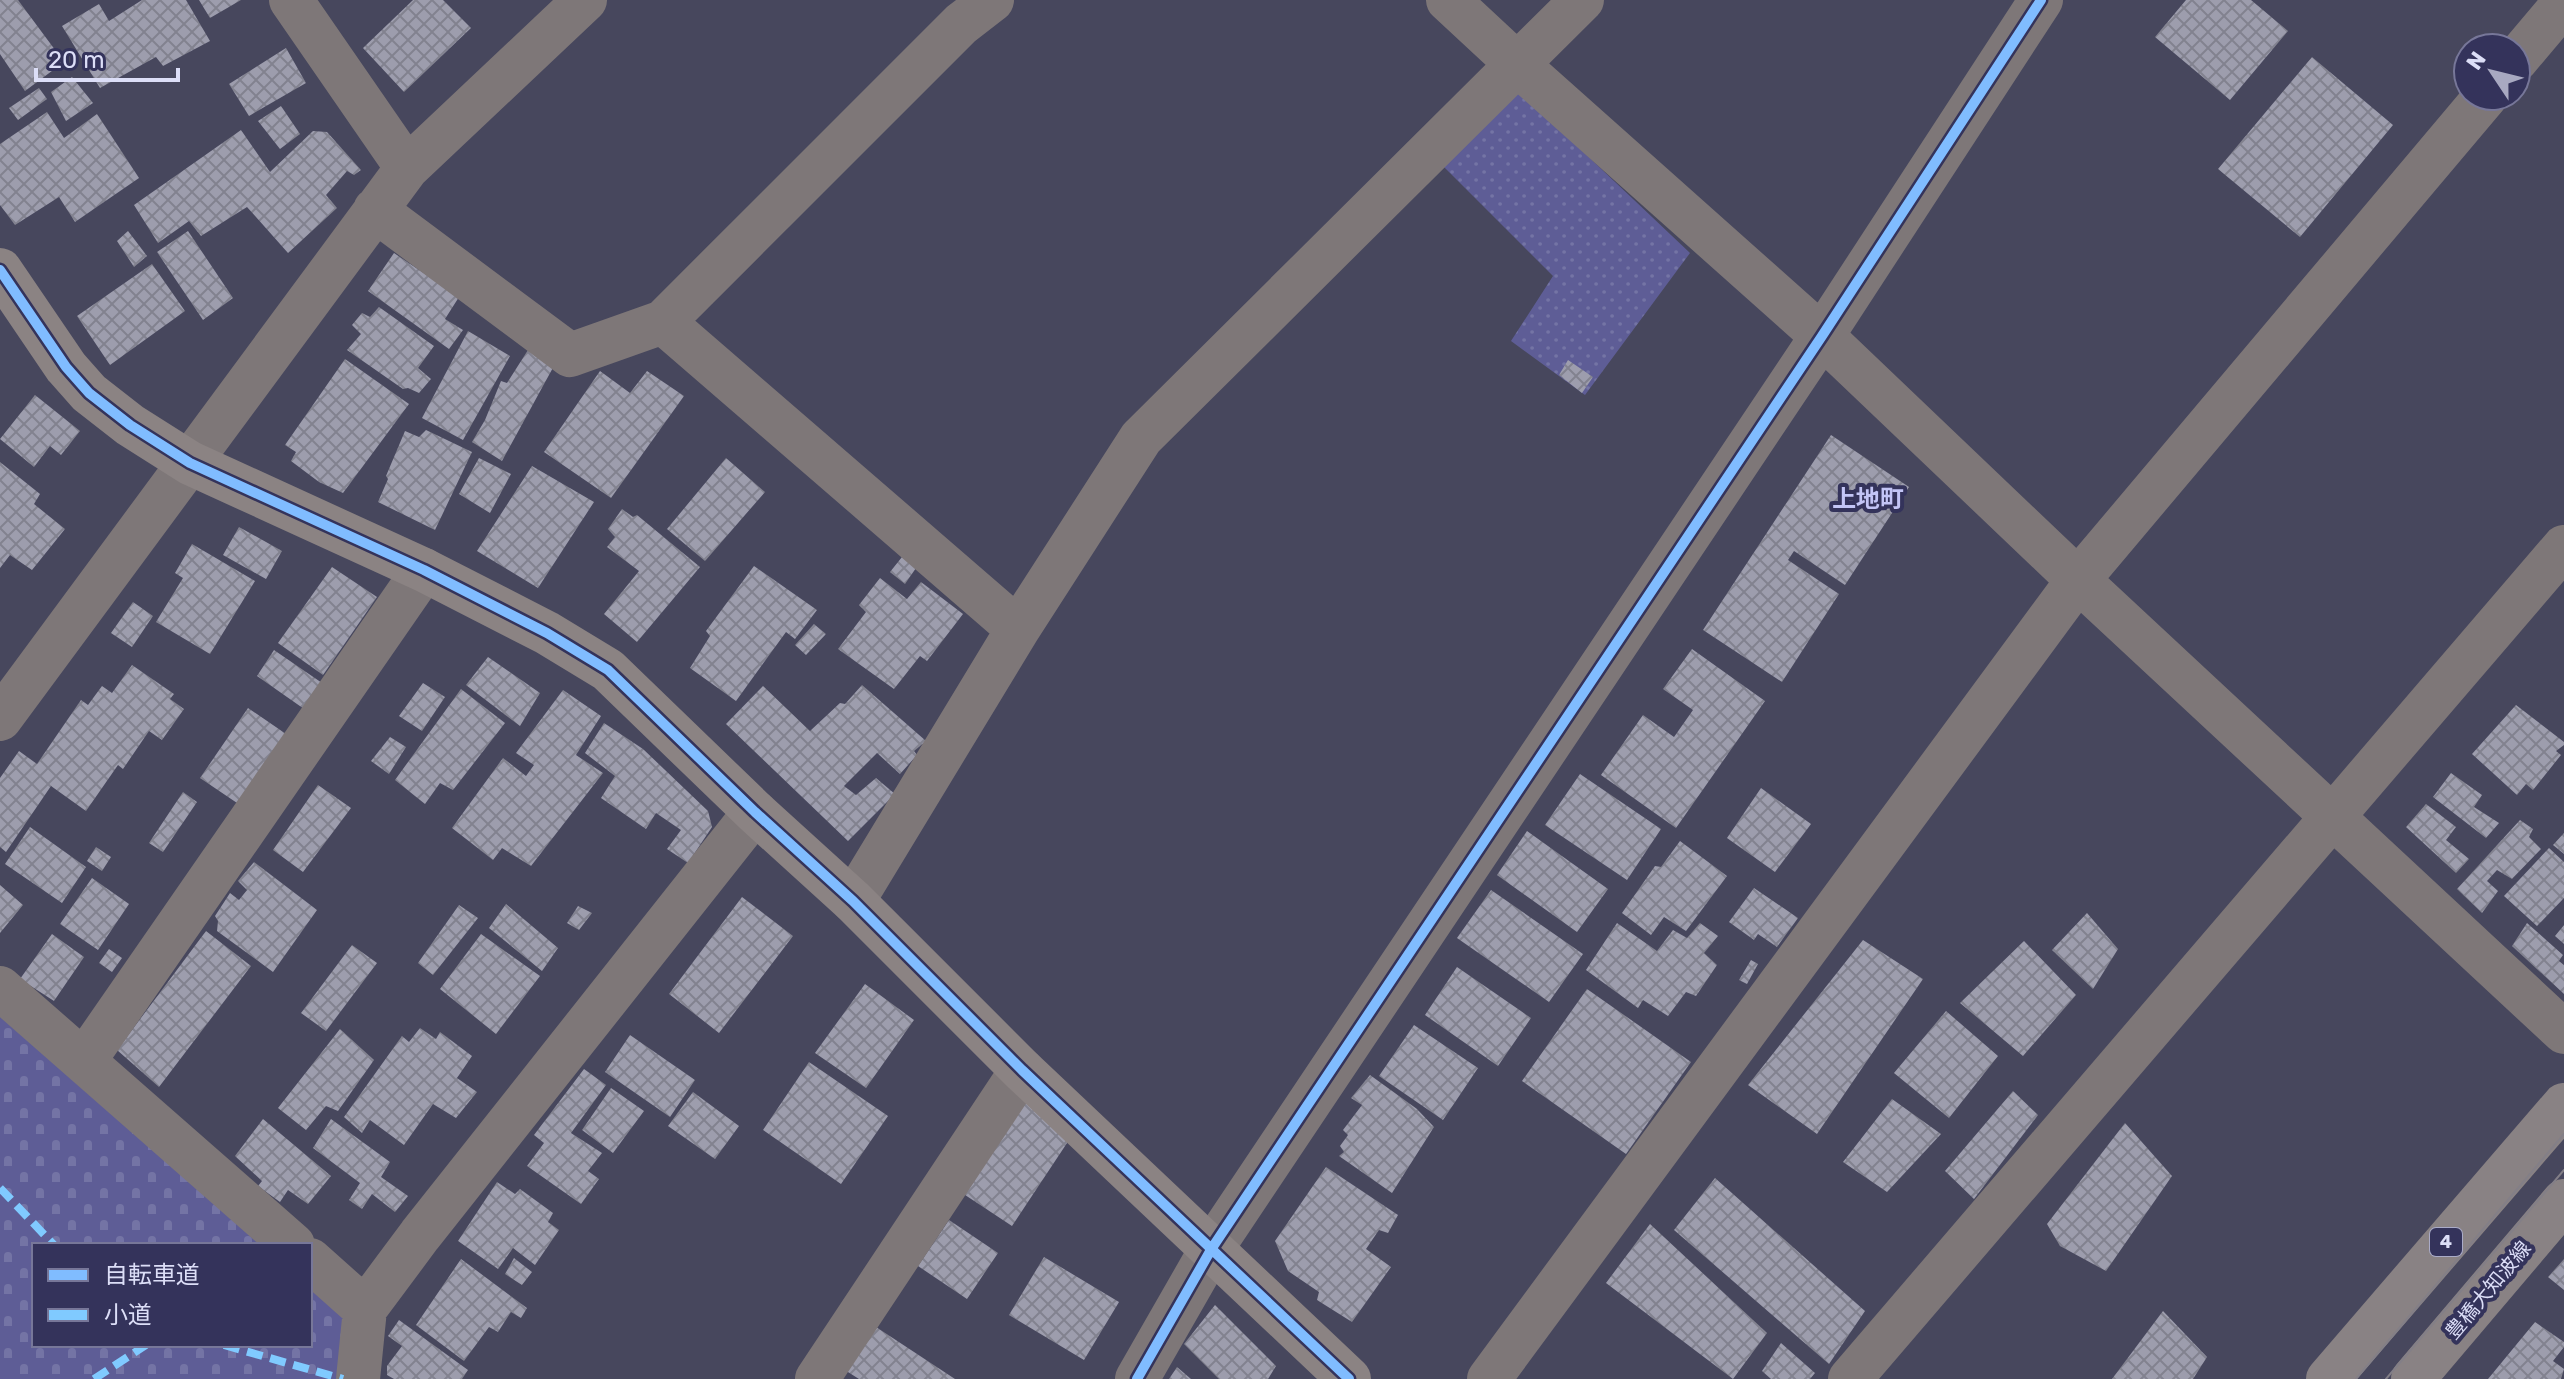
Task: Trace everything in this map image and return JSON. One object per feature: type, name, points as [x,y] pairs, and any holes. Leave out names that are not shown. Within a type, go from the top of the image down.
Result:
[{"type":"main road","name":"4","points":[[2328,1379],[2564,1105]]},
{"type":"main road","name":"豊橋大知波線","points":[[2413,1379],[2564,1201]]},
{"type":"street","points":[[291,0],[407,168]]},
{"type":"street","points":[[0,719],[407,168],[585,0]]},
{"type":"street","points":[[375,210],[570,355],[663,322],[961,24],[992,0]]},
{"type":"street","points":[[1448,0],[1822,336],[2078,580],[2564,1032]]},
{"type":"street","points":[[853,901],[1018,629],[1141,438],[1582,0]]},
{"type":"street","points":[[1137,1379],[1212,1248],[1822,336],[2041,0]]},
{"type":"street","points":[[2532,41],[2564,3]]},
{"type":"street","points":[[1489,1379],[2078,580],[2473,112]]},
{"type":"street","points":[[0,270],[66,367],[89,393],[130,425],[190,463],[424,570],[547,633],[608,670],[755,812],[853,901],[1022,1070],[1349,1379]]},
{"type":"street","points":[[663,322],[1018,629]]},
{"type":"street","points":[[1850,1379],[2564,547]]},
{"type":"street","points":[[84,1061],[424,570]]},
{"type":"street","points":[[358,1379],[365,1309],[420,1235],[755,812]]},
{"type":"street","points":[[0,988],[291,1243]]},
{"type":"street","points":[[817,1379],[1022,1070]]},
{"type":"street","points":[[312,1262],[365,1309]]},
{"type":"green space","points":[[1519,91],[1690,253],[1585,395],[1511,341],[1553,276],[1444,167]]},
{"type":"green space","points":[[0,1012],[262,1243],[32,1243],[32,1347],[312,1347],[312,1287],[349,1319],[338,1379],[0,1379]]},
{"type":"building","points":[[0,0],[18,0],[64,62],[25,91],[0,54]]},
{"type":"building","points":[[142,0],[186,0],[210,41],[163,66],[156,57],[100,88],[62,26],[99,4],[109,21]]},
{"type":"building","points":[[199,0],[241,0],[210,18]]},
{"type":"building","points":[[413,0],[443,0],[471,28],[404,92],[363,48]]},
{"type":"building","points":[[2186,0],[2251,0],[2288,31],[2230,100],[2155,37]]},
{"type":"building","points":[[286,48],[306,83],[249,116],[229,84]]},
{"type":"building","points":[[2312,57],[2393,125],[2300,237],[2218,169]]},
{"type":"building","points":[[72,77],[93,103],[66,121],[51,92]]},
{"type":"building","points":[[39,88],[47,99],[18,120],[9,108]]},
{"type":"building","points":[[281,106],[300,134],[280,149],[258,121]]},
{"type":"building","points":[[47,112],[64,138],[97,114],[139,178],[75,222],[59,197],[15,225],[0,205],[0,144]]},
{"type":"building","points":[[241,130],[270,172],[313,131],[327,132],[361,170],[354,175],[347,171],[326,195],[337,208],[288,253],[247,207],[201,236],[189,221],[158,243],[134,205]]},
{"type":"building","points":[[128,231],[147,256],[134,267],[117,241]]},
{"type":"building","points":[[188,231],[233,298],[203,320],[157,252]]},
{"type":"building","points":[[394,253],[459,297],[445,319],[463,330],[449,349],[368,291]]},
{"type":"building","points":[[152,264],[185,311],[110,365],[77,316]]},
{"type":"building","points":[[379,307],[434,346],[418,368],[431,379],[419,393],[403,389],[347,350],[361,334],[352,325],[362,313],[370,317]]},
{"type":"building","points":[[468,331],[510,356],[463,440],[422,418]]},
{"type":"building","points":[[528,350],[555,364],[502,461],[472,442],[501,381],[507,383]]},
{"type":"building","points":[[345,359],[409,404],[343,493],[319,482],[291,461],[296,452],[285,445]]},
{"type":"building","points":[[1568,360],[1593,377],[1582,393],[1559,375]]},
{"type":"building","points":[[600,371],[630,393],[647,371],[684,396],[611,498],[544,452]]},
{"type":"building","points":[[35,395],[80,431],[61,455],[50,446],[34,467],[0,439]]},
{"type":"building","points":[[426,430],[472,452],[435,530],[378,502],[405,431],[419,437]]},
{"type":"building","points":[[1831,435],[1909,487],[1845,585],[1794,551],[1788,560],[1839,594],[1782,682],[1703,630]]},
{"type":"building","points":[[479,458],[511,474],[490,513],[459,494]]},
{"type":"building","points":[[726,458],[765,492],[705,561],[667,529]]},
{"type":"building","points":[[0,462],[40,494],[34,504],[65,529],[32,570],[10,555],[0,568]]},
{"type":"building","points":[[532,466],[594,502],[538,588],[477,551]]},
{"type":"building","points":[[622,509],[633,517],[637,515],[700,567],[637,642],[604,614],[639,571],[607,547],[615,537],[608,529]]},
{"type":"building","points":[[239,527],[282,551],[266,579],[223,555]]},
{"type":"building","points":[[192,544],[255,581],[210,654],[156,622],[183,578],[175,573]]},
{"type":"building","points":[[902,557],[916,568],[905,584],[890,572]]},
{"type":"building","points":[[754,566],[817,610],[795,639],[786,632],[736,701],[690,668],[710,636],[706,631]]},
{"type":"building","points":[[332,567],[377,597],[323,675],[278,643]]},
{"type":"building","points":[[880,578],[907,599],[921,582],[963,614],[927,661],[920,656],[894,689],[838,649],[866,612],[859,605]]},
{"type":"building","points":[[133,602],[153,616],[132,647],[111,633]]},
{"type":"building","points":[[814,624],[826,634],[806,655],[795,645]]},
{"type":"building","points":[[1692,649],[1765,701],[1676,828],[1601,775],[1643,715],[1674,737],[1693,710],[1663,689]]},
{"type":"building","points":[[274,650],[325,685],[307,711],[257,676]]},
{"type":"building","points":[[488,657],[540,693],[520,726],[466,685]]},
{"type":"building","points":[[132,665],[174,694],[170,699],[184,709],[162,740],[149,731],[123,769],[118,765],[86,811],[51,786],[6,852],[0,847],[0,778],[19,751],[37,764],[81,700],[88,705],[102,686],[112,693]]},
{"type":"building","points":[[423,683],[445,697],[422,731],[399,716]]},
{"type":"building","points":[[862,685],[926,741],[914,751],[917,755],[900,774],[877,753],[844,786],[856,795],[876,778],[895,794],[848,841],[726,724],[763,686],[810,731],[840,703],[845,704]]},
{"type":"building","points":[[461,689],[505,723],[453,790],[440,783],[425,804],[395,780]]},
{"type":"building","points":[[563,690],[601,716],[576,755],[603,773],[531,866],[502,848],[493,860],[452,828],[503,758],[526,776],[534,765],[516,753]]},
{"type":"building","points":[[2516,705],[2564,742],[2556,751],[2561,755],[2533,790],[2526,784],[2517,795],[2472,754]]},
{"type":"building","points":[[248,708],[289,736],[240,805],[200,778]]},
{"type":"building","points":[[604,723],[643,749],[708,811],[712,827],[688,863],[667,849],[681,830],[656,813],[646,829],[601,798],[615,776],[585,753]]},
{"type":"building","points":[[390,737],[406,747],[389,774],[371,761]]},
{"type":"building","points":[[2451,773],[2482,795],[2474,807],[2499,823],[2486,838],[2433,797]]},
{"type":"building","points":[[1580,774],[1661,829],[1627,880],[1545,825]]},
{"type":"building","points":[[318,785],[351,808],[303,872],[273,850]]},
{"type":"building","points":[[1761,788],[1811,824],[1775,872],[1727,838]]},
{"type":"building","points":[[183,792],[197,802],[163,852],[149,843]]},
{"type":"building","points":[[2426,804],[2456,827],[2446,840],[2469,859],[2456,873],[2406,827]]},
{"type":"building","points":[[2520,820],[2533,829],[2529,837],[2541,849],[2512,879],[2497,870],[2487,881],[2498,891],[2482,913],[2457,889]]},
{"type":"building","points":[[30,827],[86,867],[62,903],[5,864]]},
{"type":"building","points":[[1527,831],[1608,889],[1577,932],[1497,875]]},
{"type":"building","points":[[2564,833],[2564,854],[2553,845]]},
{"type":"building","points":[[1680,841],[1727,876],[1686,931],[1664,917],[1651,935],[1622,913],[1655,866],[1661,867]]},
{"type":"building","points":[[96,847],[111,857],[102,871],[87,861]]},
{"type":"building","points":[[2549,848],[2564,862],[2564,898],[2537,926],[2504,896]]},
{"type":"building","points":[[254,862],[317,910],[273,972],[217,931],[215,916],[230,893],[239,900],[247,890],[238,881]]},
{"type":"building","points":[[92,878],[129,904],[98,950],[60,924]]},
{"type":"building","points":[[0,885],[23,905],[0,933]]},
{"type":"building","points":[[1754,888],[1798,918],[1777,947],[1758,934],[1754,940],[1729,922]]},
{"type":"building","points":[[1491,890],[1583,954],[1549,1002],[1457,938]]},
{"type":"building","points":[[742,897],[793,936],[719,1033],[669,994]]},
{"type":"building","points":[[506,904],[558,948],[542,971],[489,928]]},
{"type":"building","points":[[459,905],[478,918],[433,975],[418,963]]},
{"type":"building","points":[[578,906],[592,913],[579,930],[567,923]]},
{"type":"building","points":[[2087,913],[2118,949],[2093,989],[2052,950]]},
{"type":"building","points":[[1617,923],[1657,951],[1673,930],[1687,938],[1700,923],[1718,936],[1704,953],[1717,965],[1696,996],[1686,992],[1668,1016],[1643,1000],[1638,1008],[1586,970]]},
{"type":"building","points":[[2527,923],[2563,955],[2559,961],[2564,965],[2564,994],[2512,946]]},
{"type":"building","points":[[2564,925],[2564,944],[2555,936]]},
{"type":"building","points":[[206,931],[251,966],[159,1087],[117,1050]]},
{"type":"building","points":[[52,934],[84,957],[54,1001],[20,979]]},
{"type":"building","points":[[481,934],[540,976],[496,1034],[440,989]]},
{"type":"building","points":[[1863,940],[1923,979],[1817,1134],[1748,1085]]},
{"type":"building","points":[[2024,941],[2076,995],[2023,1056],[1960,1003]]},
{"type":"building","points":[[352,945],[377,963],[326,1031],[301,1013]]},
{"type":"building","points":[[109,949],[122,958],[112,972],[99,963]]},
{"type":"building","points":[[1751,960],[1758,964],[1747,984],[1739,980]]},
{"type":"building","points":[[1457,967],[1531,1018],[1498,1066],[1425,1015]]},
{"type":"building","points":[[865,984],[914,1020],[866,1088],[815,1053]]},
{"type":"building","points":[[1587,989],[1691,1062],[1626,1154],[1522,1081]]},
{"type":"building","points":[[1946,1011],[1998,1056],[1949,1118],[1894,1073]]},
{"type":"building","points":[[1414,1025],[1478,1068],[1443,1120],[1379,1076]]},
{"type":"building","points":[[420,1028],[436,1039],[440,1032],[472,1056],[457,1078],[477,1092],[456,1118],[433,1104],[404,1145],[370,1120],[362,1133],[344,1117],[402,1036],[409,1042]]},
{"type":"building","points":[[340,1029],[374,1060],[338,1111],[326,1106],[306,1130],[278,1108]]},
{"type":"building","points":[[630,1035],[695,1080],[670,1117],[605,1072]]},
{"type":"building","points":[[809,1062],[888,1116],[841,1184],[763,1130]]},
{"type":"building","points":[[584,1069],[606,1085],[571,1133],[602,1153],[588,1171],[599,1179],[581,1204],[527,1166],[544,1143],[534,1135]]},
{"type":"building","points":[[1370,1075],[1417,1109],[1434,1127],[1392,1193],[1339,1156],[1344,1152],[1340,1146],[1348,1135],[1343,1130],[1362,1105],[1351,1098]]},
{"type":"building","points":[[611,1088],[644,1111],[613,1153],[582,1130]]},
{"type":"building","points":[[2013,1091],[2038,1115],[1974,1199],[1945,1171]]},
{"type":"building","points":[[693,1092],[739,1126],[715,1159],[668,1126]]},
{"type":"building","points":[[1017,1097],[1073,1134],[1012,1226],[956,1189]]},
{"type":"building","points":[[1892,1099],[1941,1134],[1887,1192],[1843,1162]]},
{"type":"building","points":[[263,1119],[331,1176],[308,1204],[288,1190],[280,1202],[258,1186],[262,1181],[235,1156]]},
{"type":"building","points":[[331,1119],[390,1162],[381,1177],[408,1196],[395,1212],[372,1194],[362,1209],[349,1200],[360,1183],[313,1148]]},
{"type":"building","points":[[2125,1123],[2172,1176],[2106,1271],[2060,1246],[2047,1224]]},
{"type":"building","points":[[1326,1167],[1398,1215],[1388,1233],[1379,1230],[1366,1249],[1391,1267],[1352,1322],[1317,1300],[1319,1292],[1288,1271],[1275,1241]]},
{"type":"building","points":[[1715,1178],[1865,1311],[1829,1364],[1674,1230]]},
{"type":"building","points":[[497,1182],[515,1194],[520,1189],[553,1213],[548,1222],[559,1230],[535,1265],[513,1248],[498,1269],[458,1241]]},
{"type":"building","points":[[949,1220],[998,1253],[967,1299],[918,1266]]},
{"type":"building","points":[[1650,1224],[1767,1333],[1733,1379],[1606,1283]]},
{"type":"building","points":[[1044,1257],[1119,1302],[1084,1360],[1009,1315]]},
{"type":"building","points":[[514,1258],[532,1272],[522,1285],[505,1274]]},
{"type":"building","points":[[461,1259],[527,1308],[521,1318],[511,1312],[498,1332],[489,1327],[464,1361],[416,1325]]},
{"type":"building","points":[[2564,1259],[2564,1290],[2548,1277]]},
{"type":"building","points":[[1215,1305],[1276,1366],[1268,1379],[1219,1379],[1184,1344]]},
{"type":"building","points":[[2163,1311],[2207,1357],[2193,1379],[2112,1379]]},
{"type":"building","points":[[399,1320],[468,1370],[462,1379],[394,1379],[387,1375],[387,1366],[402,1346],[388,1336]]},
{"type":"building","points":[[2535,1322],[2564,1342],[2564,1347],[2553,1361],[2564,1369],[2561,1379],[2488,1379]]},
{"type":"building","points":[[870,1323],[955,1379],[859,1379],[840,1367]]},
{"type":"building","points":[[1781,1343],[1815,1373],[1810,1379],[1771,1379],[1762,1371]]},
{"type":"building","points":[[1177,1367],[1191,1379],[1169,1379]]},
{"type":"tram line","points":[[2356,1379],[2564,1134]]},
{"type":"tram line","points":[[2386,1379],[2564,1170]]},
{"type":"marked path","points":[[0,1188],[52,1243]]},
{"type":"marked path","points":[[94,1379],[143,1347]]},
{"type":"marked path","points":[[231,1347],[343,1379]]},
{"type":"cycle path","points":[[1137,1379],[1212,1248],[1822,336],[2041,0]]},
{"type":"cycle path","points":[[0,270],[66,367],[89,393],[130,425],[190,463],[424,570],[547,633],[608,670],[755,812],[853,901],[1022,1070],[1349,1379]]},
{"type":"district","name":"上地町","points":[[1868,499]]}]
